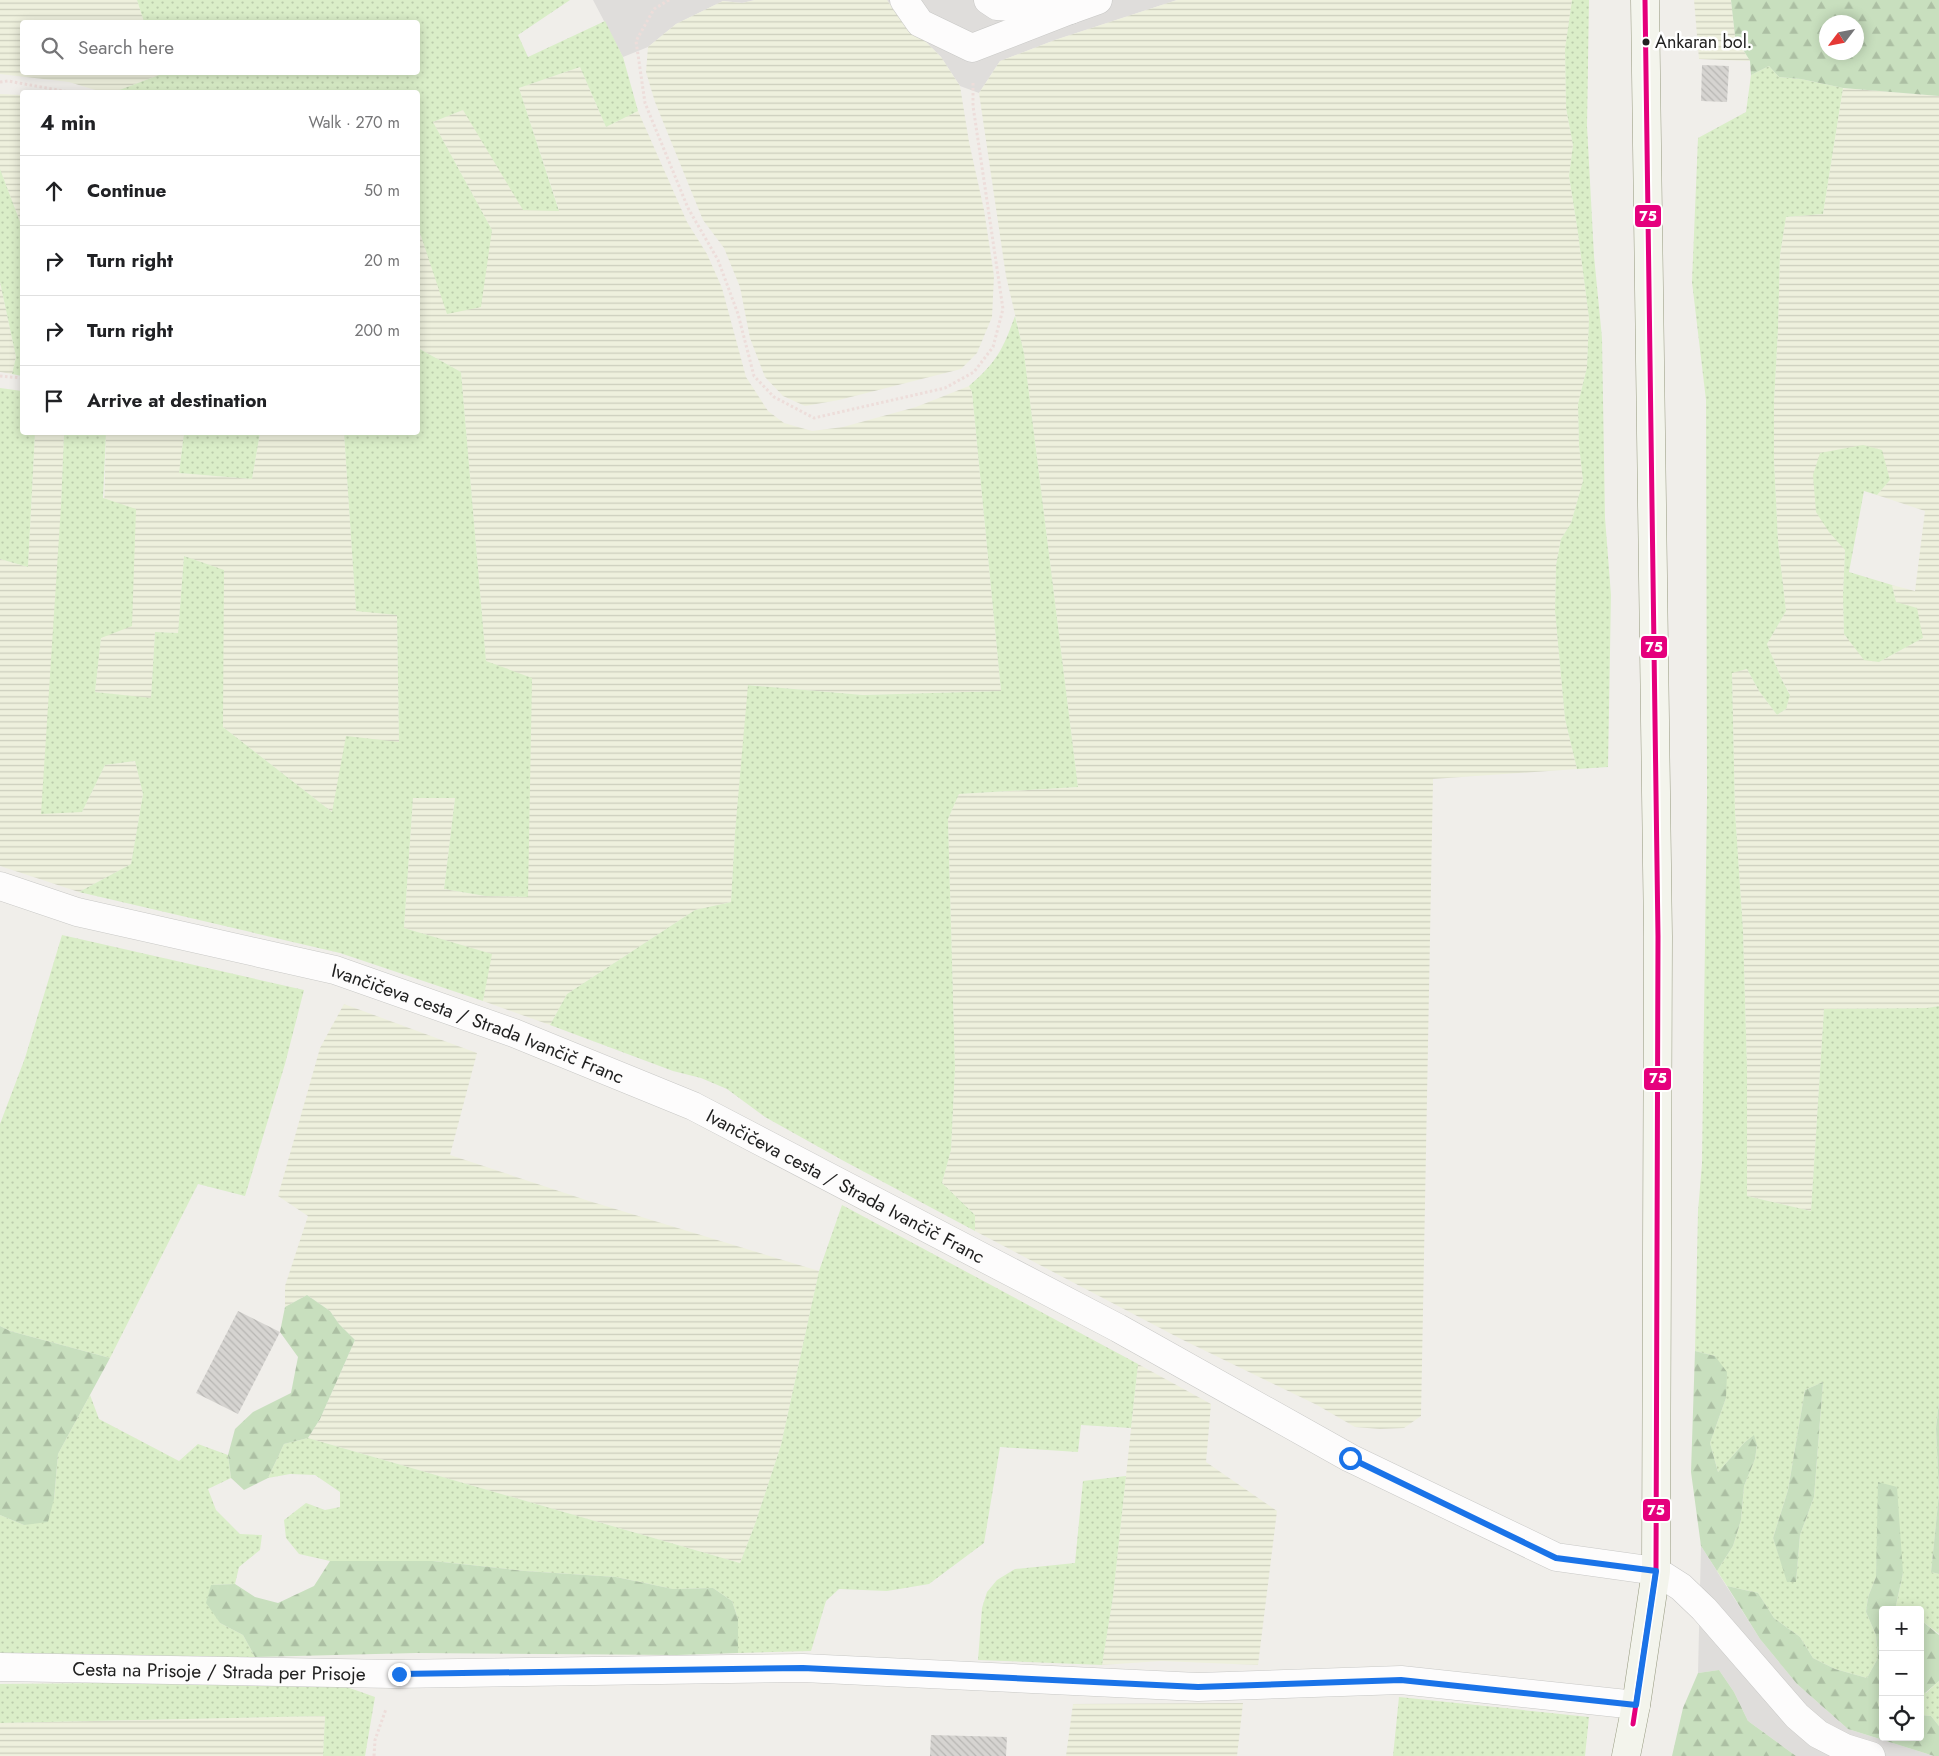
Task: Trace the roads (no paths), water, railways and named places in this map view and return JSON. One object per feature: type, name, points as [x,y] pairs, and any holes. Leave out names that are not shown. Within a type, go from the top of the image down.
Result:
[{"type":"main road","points":[[1626,1756],[1636,1705],[1656,1571],[1658,936],[1645,0]]},
{"type":"street","points":[[904,0],[920,23],[972,48],[1098,0]]},
{"type":"street","points":[[988,0],[997,6],[1070,10]]},
{"type":"street","name":"Ivančičeva cesta / Strada Ivančič Franc","points":[[0,886],[77,912],[335,970],[514,1033],[693,1106],[1118,1328],[1350,1458],[1556,1558],[1656,1571]]},
{"type":"street","points":[[1656,1571],[1681,1587],[1704,1609],[1797,1716],[1818,1734],[1845,1748],[1871,1756]]},
{"type":"street","name":"Cesta na Prisoje / Strada per Prisoje","points":[[0,1667],[399,1674],[803,1668],[1198,1687],[1401,1680],[1636,1705]]},
{"type":"place","name":"Ankaran bol.","points":[[1646,42]]}]
